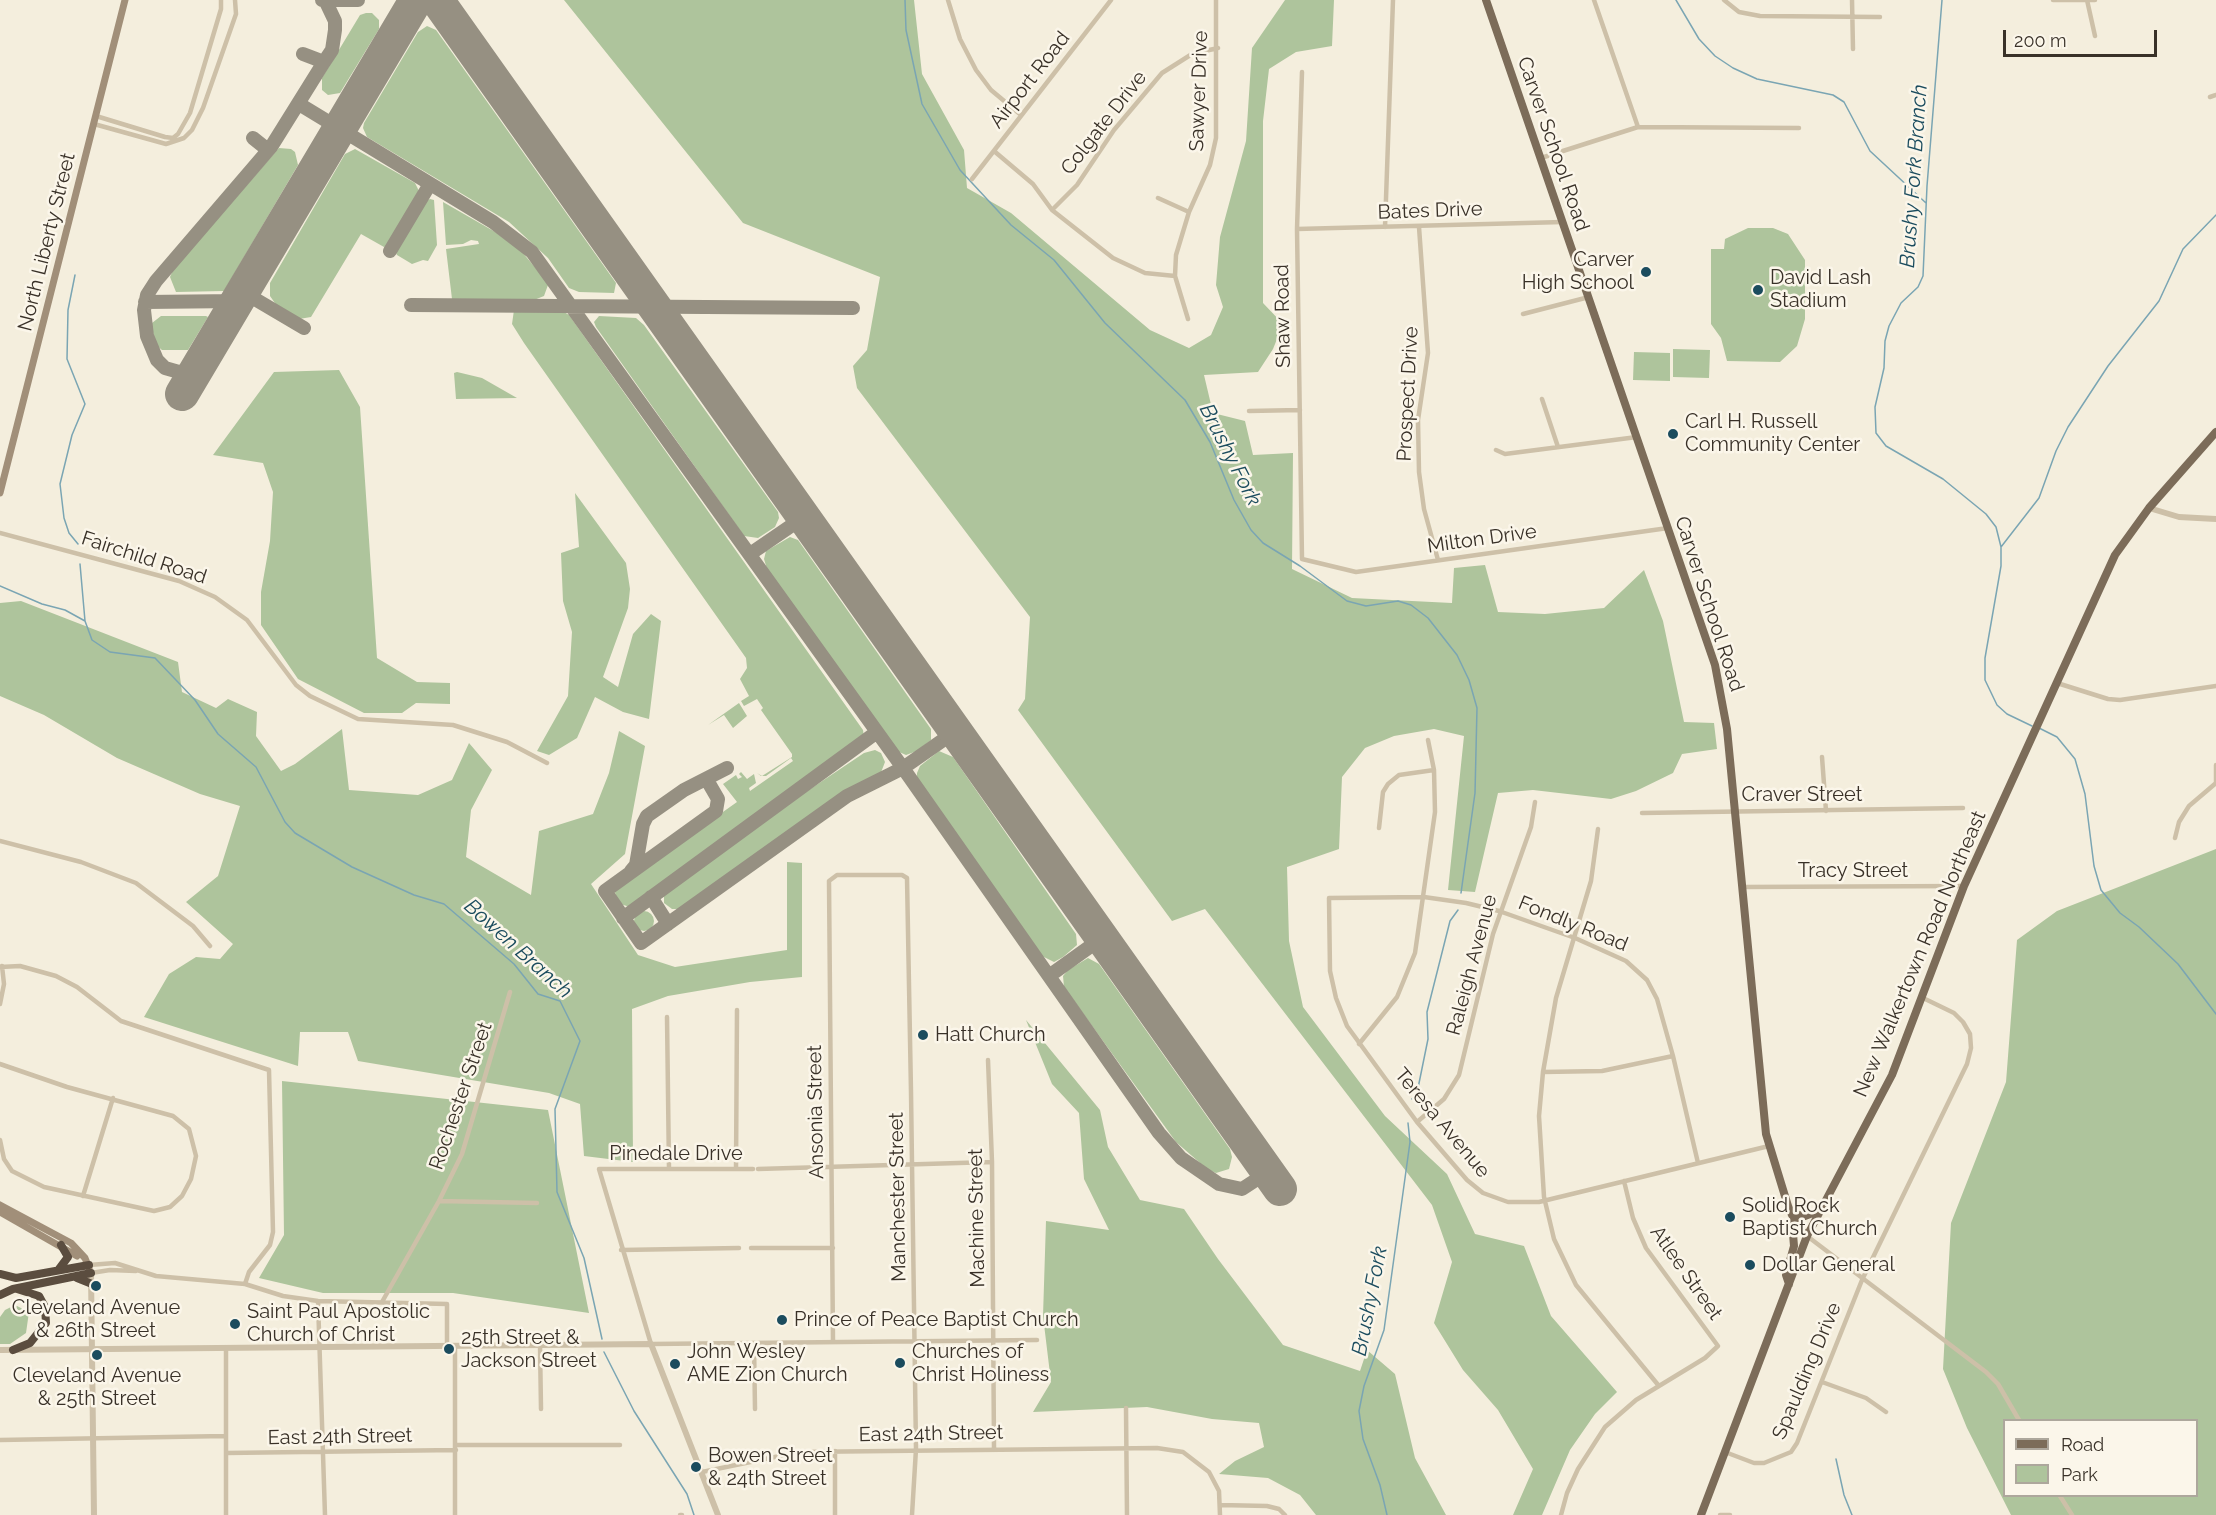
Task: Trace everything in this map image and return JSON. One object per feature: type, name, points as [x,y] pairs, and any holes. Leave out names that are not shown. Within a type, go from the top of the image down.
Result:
[{"type":"highway","points":[[56,1270],[67,1261],[67,1253],[61,1245]]},
{"type":"highway","points":[[0,1274],[16,1278],[56,1270],[90,1269]]},
{"type":"highway","points":[[0,1295],[67,1278],[90,1269]]},
{"type":"highway","points":[[67,1278],[83,1279],[92,1284]]},
{"type":"highway","points":[[13,1350],[30,1343],[46,1323],[45,1307],[39,1296],[17,1289]]},
{"type":"main road","name":"North Liberty Street","points":[[0,493],[125,0]]},
{"type":"main road","name":"Carver School Road","points":[[1486,0],[1668,528],[1719,684],[1735,810],[1768,1146],[1798,1228],[1807,1236]]},
{"type":"main road","name":"New Walkertown Road Northeast","points":[[1701,1515],[1807,1236],[1824,1209],[1892,1075],[1964,886],[2115,555],[2148,508],[2216,432]]},
{"type":"main road","points":[[0,1205],[71,1243],[82,1254],[90,1269]]},
{"type":"main road","points":[[1789,1284],[1786,1275],[1794,1246],[1792,1214],[1805,1216],[1824,1209]]},
{"type":"main road","points":[[0,1212],[61,1245],[90,1269]]},
{"type":"street","points":[[95,120],[173,138],[185,126],[221,0]]},
{"type":"street","points":[[95,120],[123,132],[164,143],[175,143],[184,138],[202,112],[236,14],[235,0]]},
{"type":"street","points":[[948,0],[960,39],[976,70],[992,90],[1021,115]]},
{"type":"street","name":"Airport Road","points":[[972,179],[1111,0]]},
{"type":"street","name":"Sawyer Drive","points":[[1188,319],[1175,276],[1176,255],[1189,212],[1213,154],[1217,119],[1216,0]]},
{"type":"street","points":[[1385,228],[1393,0]]},
{"type":"street","points":[[1594,0],[1638,127]]},
{"type":"street","points":[[1724,0],[1739,12],[1750,15],[1880,17]]},
{"type":"street","points":[[1852,0],[1853,49]]},
{"type":"street","points":[[2053,0],[2095,0]]},
{"type":"street","points":[[2087,1],[2095,36]]},
{"type":"street","name":"Colgate Drive","points":[[1052,210],[1077,185],[1114,130],[1162,73],[1183,58],[1218,48]]},
{"type":"street","name":"Shaw Road","points":[[1302,72],[1297,229],[1302,560]]},
{"type":"street","points":[[123,132],[124,125]]},
{"type":"street","points":[[1541,158],[1638,127],[1799,128]]},
{"type":"street","points":[[164,143],[165,137]]},
{"type":"street","points":[[994,151],[1033,184],[1052,210],[1094,245],[1123,264],[1157,276],[1175,276]]},
{"type":"street","points":[[1158,198],[1189,212]]},
{"type":"street","name":"Bates Drive","points":[[1297,229],[1563,222]]},
{"type":"street","name":"Prospect Drive","points":[[1419,227],[1428,353],[1418,420],[1419,472],[1424,509],[1438,560]]},
{"type":"street","points":[[1523,314],[1589,297]]},
{"type":"street","points":[[1542,399],[1558,447]]},
{"type":"street","points":[[1249,411],[1300,410]]},
{"type":"street","points":[[1496,450],[1505,454],[1637,437]]},
{"type":"street","points":[[2148,508],[2181,517],[2216,519]]},
{"type":"street","name":"Milton Drive","points":[[1302,560],[1356,572],[1668,528]]},
{"type":"street","name":"Fairchild Road","points":[[0,533],[179,581],[214,597],[247,620],[296,685],[310,696],[358,719],[457,726],[507,742],[547,763]]},
{"type":"street","points":[[2057,683],[2108,699],[2120,700],[2216,686]]},
{"type":"street","points":[[1359,1044],[1391,1007],[1415,953],[1435,812],[1434,770],[1428,740]]},
{"type":"street","points":[[1822,757],[1826,811]]},
{"type":"street","points":[[2175,838],[2179,822],[2189,806],[2216,783],[2216,765]]},
{"type":"street","points":[[1379,828],[1383,792],[1388,784],[1399,775],[1434,770]]},
{"type":"street","name":"Raleigh Avenue","points":[[1417,1122],[1444,1099],[1459,1075],[1499,911],[1531,827],[1535,802]]},
{"type":"street","name":"Craver Street","points":[[1642,813],[1963,808]]},
{"type":"street","points":[[1561,1515],[1567,1493],[1596,1438],[1624,1409],[1659,1386],[1576,1285],[1554,1239],[1544,1201],[1539,1116],[1543,1072],[1556,998],[1591,881],[1598,829]]},
{"type":"street","points":[[0,841],[81,862],[136,883],[186,920],[210,946]]},
{"type":"street","name":"Ansonia Street","points":[[833,1342],[829,881],[837,875],[902,875],[908,878]]},
{"type":"street","name":"Manchester Street","points":[[908,878],[916,1449],[912,1515]]},
{"type":"street","name":"Tracy Street","points":[[1742,887],[1964,886]]},
{"type":"street","name":"Fondly Road","points":[[1329,898],[1424,897],[1499,911],[1616,955],[1641,973],[1657,999],[1698,1163]]},
{"type":"street","name":"Teresa Avenue","points":[[1329,898],[1332,982],[1341,1011],[1359,1044],[1417,1122],[1467,1180],[1483,1193],[1508,1202],[1544,1201],[1768,1146]]},
{"type":"street","points":[[0,1004],[4,984],[1,966],[20,966],[56,976],[77,987],[128,1024],[269,1070],[273,1232],[270,1245],[249,1272],[245,1284]]},
{"type":"street","name":"Rochester Street","points":[[382,1302],[439,1201],[462,1154],[510,992]]},
{"type":"street","name":"Spaulding Drive","points":[[1725,1452],[1754,1463],[1779,1459],[1791,1452],[1797,1443],[1862,1280],[1967,1064],[1971,1048],[1970,1034],[1954,1013],[1921,997]]},
{"type":"street","points":[[736,1169],[737,1010]]},
{"type":"street","points":[[667,1017],[669,1169]]},
{"type":"street","points":[[1543,1072],[1602,1071],[1673,1056]]},
{"type":"street","name":"Machine Street","points":[[988,1060],[992,1162],[994,1448]]},
{"type":"street","points":[[0,1064],[67,1087],[173,1116],[185,1123],[192,1136],[195,1149],[191,1179],[175,1203],[154,1211],[44,1187],[12,1172],[4,1159],[0,1140]]},
{"type":"street","points":[[83,1196],[112,1098]]},
{"type":"street","name":"Pinedale Drive","points":[[621,1250],[599,1169],[755,1169],[992,1162]]},
{"type":"street","name":"Atlee Street","points":[[1624,1181],[1642,1243],[1718,1346],[1705,1358],[1659,1386]]},
{"type":"street","points":[[439,1201],[537,1203]]},
{"type":"street","points":[[1807,1236],[1986,1372],[1998,1384],[2018,1419]]},
{"type":"street","points":[[718,1515],[651,1344],[621,1250],[739,1248]]},
{"type":"street","points":[[751,1248],[833,1248]]},
{"type":"street","points":[[90,1269],[116,1263],[168,1279],[245,1284],[283,1296],[318,1301],[447,1304],[447,1346]]},
{"type":"street","points":[[90,1269],[144,1273]]},
{"type":"street","points":[[90,1269],[94,1515]]},
{"type":"street","points":[[318,1301],[325,1515]]},
{"type":"street","points":[[0,1350],[321,1349],[1037,1340]]},
{"type":"street","points":[[754,1343],[755,1409]]},
{"type":"street","points":[[540,1345],[541,1409]]},
{"type":"street","points":[[455,1346],[455,1515]]},
{"type":"street","points":[[226,1348],[226,1515]]},
{"type":"street","points":[[1822,1382],[1866,1398],[1886,1412]]},
{"type":"street","points":[[1126,1408],[1127,1515]]},
{"type":"street","points":[[0,1440],[225,1436]]},
{"type":"street","name":"East 24th Street","points":[[226,1453],[620,1445]]},
{"type":"street","name":"East 24th Street","points":[[702,1472],[799,1452],[994,1448],[1172,1449],[1189,1455],[1212,1476],[1219,1491],[1220,1515]]},
{"type":"street","points":[[835,1451],[835,1515]]},
{"type":"street","points":[[2061,1497],[2072,1515]]},
{"type":"street","points":[[1220,1505],[1268,1506],[1279,1509],[1285,1515]]},
{"type":"street","points":[[1720,1515],[1730,1515]]},
{"type":"green space","points":[[564,0],[914,0],[922,74],[964,150],[967,188],[1011,213],[1150,330],[1189,348],[1211,335],[1223,307],[1216,285],[1220,237],[1246,141],[1252,48],[1285,0],[1334,0],[1332,46],[1296,52],[1269,69],[1263,121],[1263,303],[1283,324],[1273,349],[1258,372],[1204,375],[1213,413],[1245,421],[1253,455],[1293,453],[1292,569],[1352,598],[1452,603],[1454,568],[1485,565],[1498,612],[1545,614],[1604,608],[1644,570],[1663,621],[1684,722],[1714,723],[1717,749],[1682,754],[1673,773],[1636,791],[1611,799],[1533,790],[1498,793],[1475,892],[1448,890],[1464,736],[1434,729],[1394,736],[1365,748],[1342,777],[1339,849],[1287,867],[1289,941],[1303,1007],[1385,1116],[1447,1174],[1475,1234],[1524,1246],[1551,1316],[1617,1392],[1595,1414],[1570,1450],[1542,1515],[1513,1515],[1533,1469],[1498,1410],[1463,1370],[1434,1323],[1452,1262],[1432,1205],[1205,909],[1172,921],[1018,710],[1025,699],[1030,617],[857,388],[853,366],[867,350],[880,277],[743,223]]},
{"type":"green space","points":[[372,13],[379,20],[379,29],[340,93],[328,95],[322,90],[322,78],[360,15]]},
{"type":"green space","points":[[427,26],[436,30],[616,283],[614,293],[579,292],[569,288],[548,258],[509,222],[367,137],[363,128],[364,123],[418,32]]},
{"type":"green space","points":[[279,148],[291,149],[295,152],[298,165],[224,291],[176,292],[170,277],[174,268]]},
{"type":"green space","points":[[355,149],[415,183],[419,191],[388,246],[384,247],[361,234],[311,317],[299,319],[277,306],[270,296],[270,283],[345,154]]},
{"type":"green space","points":[[434,200],[437,245],[428,261],[423,260],[412,264],[397,255],[395,250],[424,202]]},
{"type":"green space","points":[[443,202],[497,233],[522,252],[548,285],[544,296],[534,300],[452,299],[446,249],[479,244],[478,241],[471,240],[463,244],[446,245]]},
{"type":"green space","name":"David Lash Stadium","points":[[1748,228],[1773,228],[1788,234],[1805,260],[1805,319],[1797,346],[1780,362],[1727,361],[1721,338],[1711,324],[1711,249],[1724,249],[1725,239]]},
{"type":"green space","points":[[518,308],[559,309],[569,315],[863,730],[864,737],[856,747],[630,907],[617,903],[615,892],[620,885],[737,802],[723,784],[736,775],[738,779],[742,777],[739,774],[741,772],[747,779],[754,774],[756,783],[749,788],[750,791],[793,761],[791,758],[766,776],[762,776],[792,757],[792,754],[761,710],[763,708],[757,699],[744,706],[741,701],[749,696],[740,679],[747,668],[746,658],[524,343],[512,324],[514,310]]},
{"type":"green space","points":[[161,316],[208,317],[188,350],[162,350],[156,345],[152,328],[152,323]]},
{"type":"green space","points":[[599,316],[636,318],[644,325],[778,512],[779,518],[775,527],[758,538],[744,536],[596,327],[594,322]]},
{"type":"green space","points":[[1673,349],[1710,350],[1709,378],[1673,377]]},
{"type":"green space","points":[[1634,352],[1670,353],[1670,381],[1633,380]]},
{"type":"green space","points":[[339,370],[360,407],[377,658],[417,682],[450,683],[450,704],[416,703],[402,713],[364,713],[298,679],[261,625],[261,592],[270,541],[273,492],[263,463],[213,455],[274,372]]},
{"type":"green space","points":[[454,373],[482,378],[517,398],[456,399]]},
{"type":"green space","points":[[575,493],[626,563],[630,589],[628,608],[603,677],[618,687],[633,634],[651,614],[661,621],[649,719],[623,712],[595,697],[577,738],[549,755],[537,751],[568,696],[572,632],[563,601],[561,553],[579,547]]},
{"type":"green space","points":[[790,537],[798,540],[931,729],[931,740],[917,751],[906,755],[897,751],[767,569],[764,559],[766,551]]},
{"type":"green space","points":[[21,601],[178,662],[182,692],[216,708],[228,699],[257,712],[256,736],[281,771],[295,764],[342,729],[349,790],[418,795],[452,780],[469,743],[492,770],[471,810],[466,857],[531,895],[539,831],[593,814],[609,773],[619,731],[645,746],[625,854],[591,884],[638,955],[675,967],[787,950],[787,862],[802,863],[802,977],[750,982],[668,996],[632,1009],[633,1162],[584,1156],[580,1104],[549,1093],[358,1061],[348,1032],[300,1032],[298,1066],[144,1017],[169,974],[196,957],[220,959],[233,944],[186,902],[218,876],[240,806],[200,794],[117,758],[44,715],[0,696],[0,603]]},
{"type":"green space","points":[[739,703],[747,716],[733,728],[724,715],[708,725]]},
{"type":"green space","points":[[875,750],[881,753],[885,762],[880,775],[831,800],[679,909],[672,909],[664,903],[664,895],[670,890],[797,798],[864,753]]},
{"type":"green space","points":[[939,751],[953,757],[1076,934],[1077,945],[1063,957],[1054,962],[1042,956],[917,779],[920,766]]},
{"type":"green space","points":[[2216,849],[2216,1515],[2011,1515],[1967,1428],[1943,1369],[1951,1223],[2006,1082],[2017,940],[2057,911]]},
{"type":"green space","points":[[640,911],[648,911],[654,917],[654,925],[648,931],[640,931],[634,925],[634,917]]},
{"type":"green space","points":[[1088,958],[1099,964],[1230,1149],[1232,1157],[1229,1169],[1216,1173],[1207,1169],[1176,1142],[1064,987],[1063,976],[1068,970]]},
{"type":"green space","points":[[1026,1020],[1100,1110],[1108,1147],[1140,1200],[1184,1209],[1218,1259],[1283,1345],[1360,1371],[1367,1350],[1395,1374],[1415,1458],[1446,1515],[1316,1515],[1300,1495],[1268,1478],[1219,1474],[1235,1461],[1264,1447],[1259,1423],[1212,1419],[1147,1407],[1033,1412],[1051,1382],[1043,1316],[1046,1221],[1109,1230],[1084,1179],[1079,1113],[1052,1084]]},
{"type":"green space","points":[[282,1081],[548,1110],[589,1313],[453,1293],[323,1293],[259,1278],[284,1235]]},
{"type":"green space","points":[[15,1305],[29,1312],[26,1333],[10,1344],[0,1344],[0,1317],[5,1310]]},
{"type":"waterway","name":"Brushy Fork","points":[[905,0],[906,30],[922,104],[960,170],[1011,225],[1054,260],[1105,323],[1185,400],[1210,442],[1234,500],[1251,530],[1263,543],[1300,566],[1347,601],[1366,606],[1398,601],[1411,605],[1428,618],[1457,655],[1469,680],[1477,708],[1475,793],[1461,893]]},
{"type":"waterway","points":[[1676,0],[1699,39],[1715,56],[1733,68],[1757,79],[1833,95],[1844,102],[1870,151],[1926,203]]},
{"type":"waterway","name":"Brushy Fork Branch","points":[[1942,0],[1927,186],[1923,276],[1918,287],[1901,303],[1889,326],[1885,341],[1884,368],[1875,407],[1876,433],[1886,446],[1943,479],[1986,514],[1996,527],[2001,547],[2001,566],[1985,658],[1985,680],[1997,705],[2007,714],[2032,726]]},
{"type":"waterway","points":[[2001,547],[2039,498],[2056,451],[2068,427],[2108,366],[2159,301],[2183,249],[2216,215]]},
{"type":"waterway","points":[[75,275],[68,310],[67,359],[85,404],[72,435],[60,484],[64,518],[69,533],[78,544]]},
{"type":"waterway","name":"Bowen Branch","points":[[80,564],[85,621],[92,640],[110,652],[155,658],[195,700],[218,734],[256,767],[285,822],[295,833],[352,867],[414,895],[444,904],[514,964],[538,994],[560,1001],[580,1041],[555,1109],[557,1192],[584,1258],[602,1339]]},
{"type":"waterway","points":[[0,586],[42,604],[65,610],[85,621]]},
{"type":"waterway","name":"Brushy Fork Branch","points":[[2039,728],[2057,737],[2075,759],[2085,794],[2094,866],[2101,890],[2120,913],[2139,927],[2178,964],[2216,1014]]},
{"type":"waterway","name":"Brushy Fork","points":[[1412,1099],[1417,1093],[1428,1039],[1427,1012],[1450,921],[1458,910]]},
{"type":"waterway","name":"Brushy Fork","points":[[1387,1515],[1380,1485],[1363,1439],[1359,1411],[1364,1386],[1384,1330],[1410,1142],[1408,1123]]},
{"type":"waterway","name":"Bowen Branch","points":[[604,1352],[634,1411],[687,1494],[694,1515]]},
{"type":"waterway","points":[[1836,1459],[1844,1495],[1852,1515]]},
{"type":"taxiway","points":[[322,0],[358,0]]},
{"type":"taxiway","points":[[203,360],[189,370],[179,372],[165,368],[157,360],[147,336],[144,310],[147,295],[156,281],[271,147],[332,50],[335,21],[325,0]]},
{"type":"taxiway","points":[[423,0],[451,19]]},
{"type":"taxiway","points":[[303,54],[324,62]]},
{"type":"taxiway","points":[[299,104],[493,222],[532,252],[903,768],[1159,1133],[1181,1158],[1219,1184],[1242,1189],[1268,1172]]},
{"type":"taxiway","points":[[253,138],[268,150]]},
{"type":"taxiway","points":[[390,251],[430,184]]},
{"type":"taxiway","points":[[243,292],[304,328]]},
{"type":"taxiway","points":[[145,302],[238,301]]},
{"type":"taxiway","points":[[411,305],[853,308]]},
{"type":"taxiway","points":[[750,554],[804,517]]},
{"type":"taxiway","points":[[707,780],[718,799],[716,811],[605,891],[641,943],[847,796],[903,768],[956,731]]},
{"type":"taxiway","points":[[623,918],[877,732]]},
{"type":"taxiway","points":[[631,871],[636,865],[643,824],[647,816],[684,790],[727,768]]},
{"type":"taxiway","points":[[651,897],[668,924]]},
{"type":"taxiway","points":[[1049,976],[1102,938]]},
{"type":"runway","points":[[182,394],[416,0]]},
{"type":"runway","points":[[437,0],[1280,1189]]},
{"type":"place","name":"Carver High School","points":[[1646,272]]},
{"type":"place","name":"David Lash Stadium","points":[[1758,290]]},
{"type":"place","name":"Carl H. Russell Community Center","points":[[1673,434]]},
{"type":"place","name":"Hatt Church","points":[[923,1035]]},
{"type":"place","name":"Solid Rock Baptist Church","points":[[1730,1217]]},
{"type":"place","name":"Dollar General","points":[[1750,1265]]},
{"type":"place","name":"Cleveland Avenue & 26th Street","points":[[96,1286]]},
{"type":"place","name":"Prince of Peace Baptist Church","points":[[782,1320]]},
{"type":"place","name":"Saint Paul Apostolic Church of Christ","points":[[235,1324]]},
{"type":"place","name":"25th Street & Jackson Street","points":[[449,1349]]},
{"type":"place","name":"Cleveland Avenue & 25th Street","points":[[97,1355]]},
{"type":"place","name":"Churches of Christ Holiness","points":[[900,1363]]},
{"type":"place","name":"John Wesley AME Zion Church","points":[[675,1364]]},
{"type":"place","name":"Bowen Street & 24th Street","points":[[696,1467]]}]
